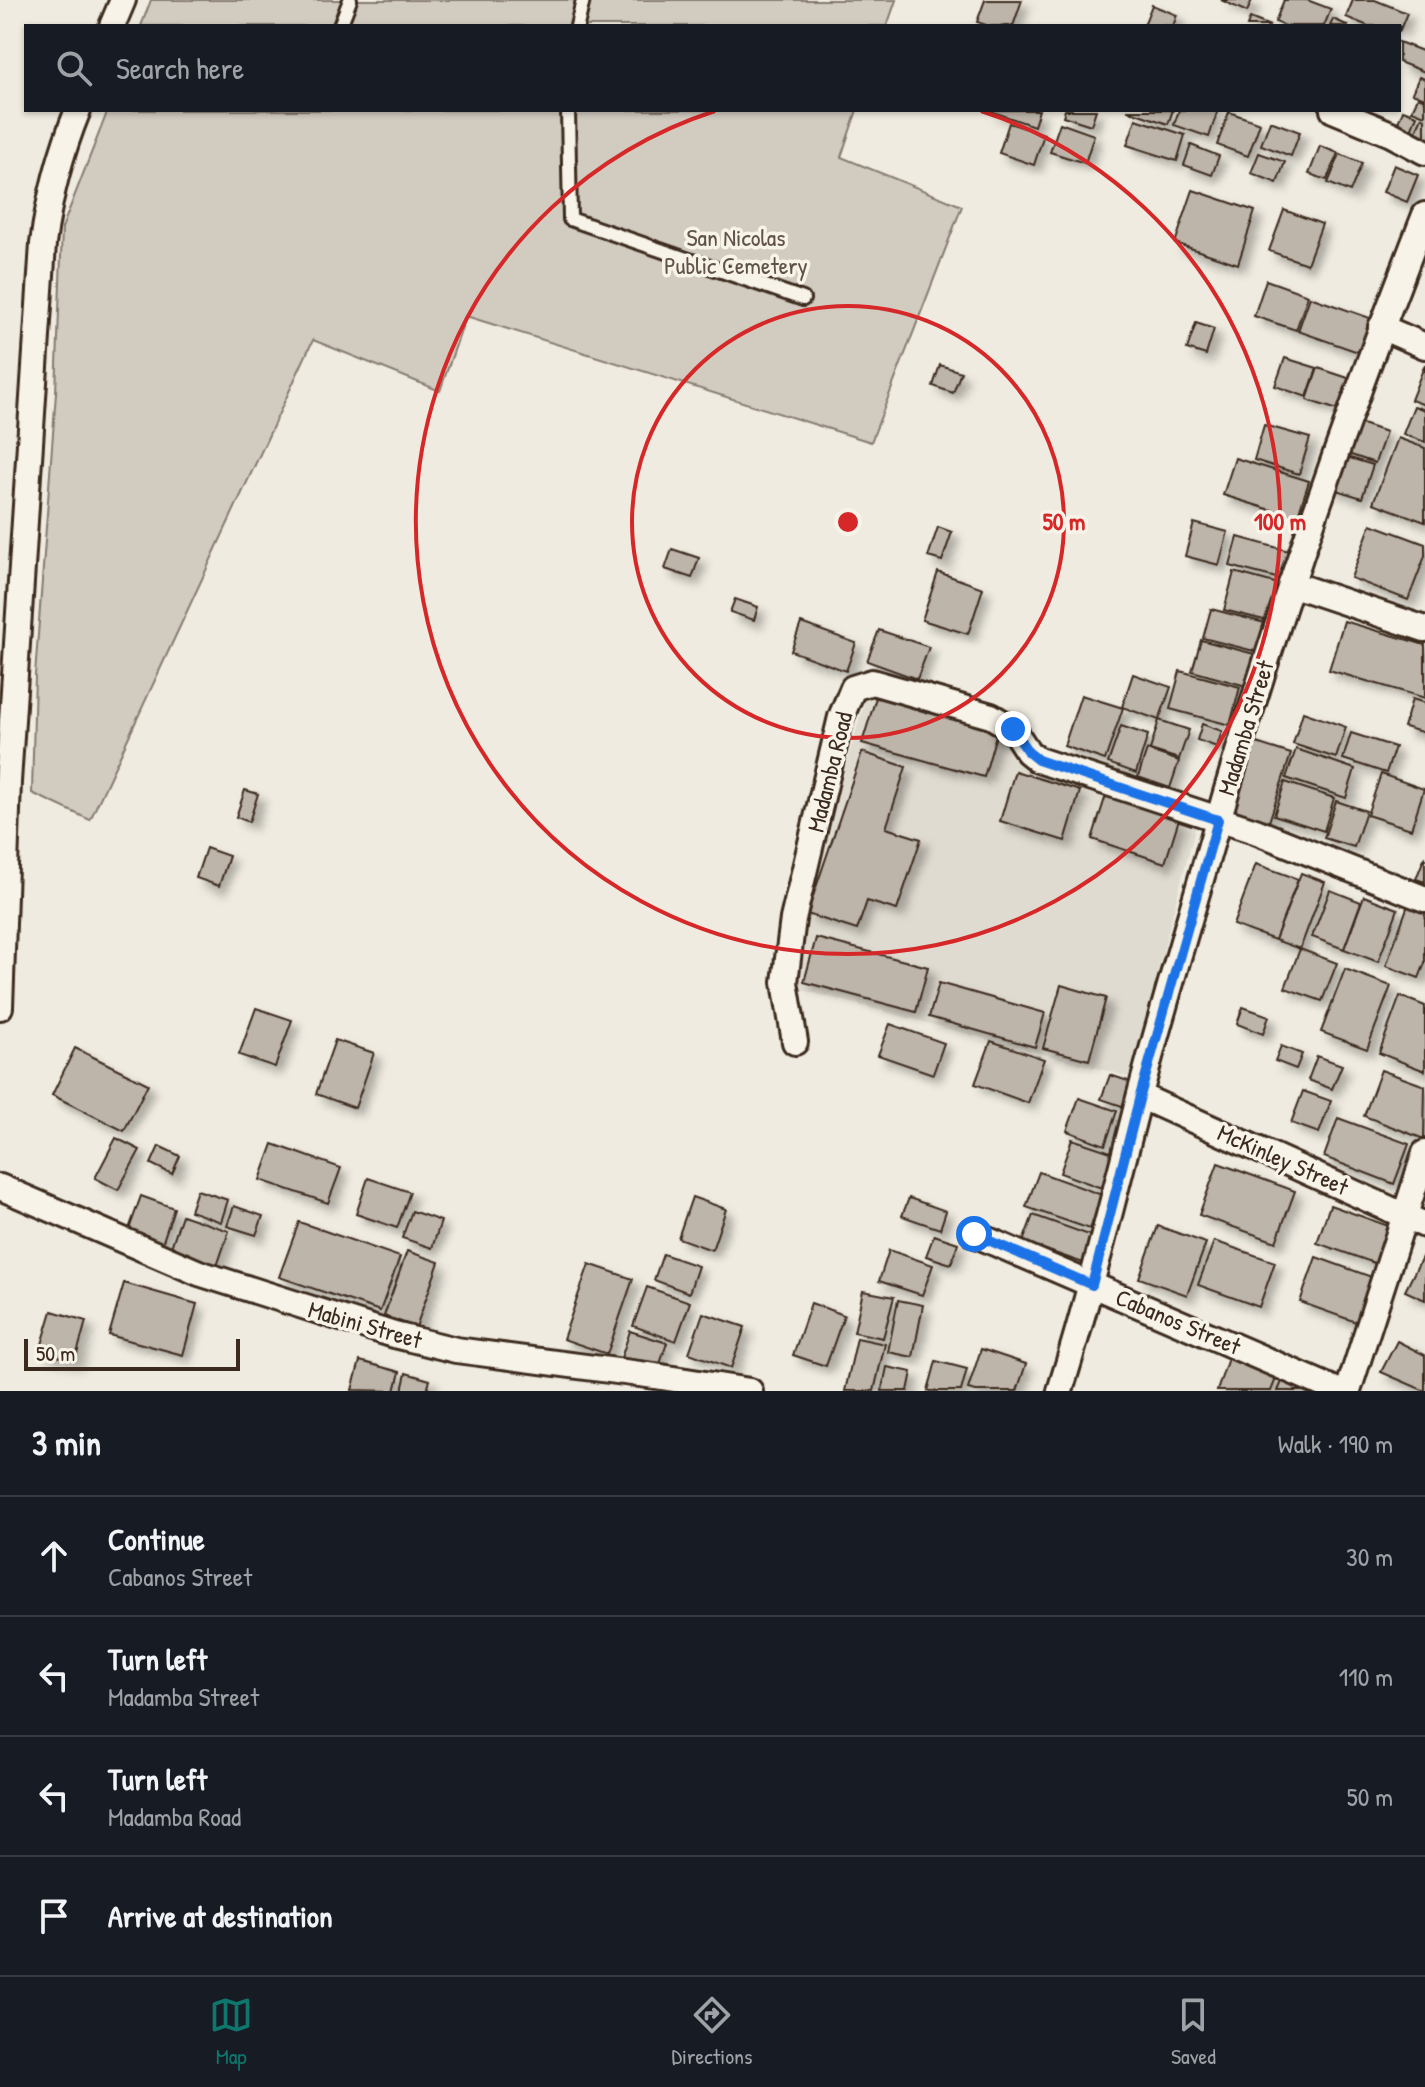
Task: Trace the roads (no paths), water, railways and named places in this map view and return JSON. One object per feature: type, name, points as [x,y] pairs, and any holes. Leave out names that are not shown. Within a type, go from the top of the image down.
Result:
[{"type":"street","points":[[113,24],[123,0]]},
{"type":"street","points":[[0,1007],[8,782],[43,244],[48,203],[65,142],[77,112]]},
{"type":"street","points":[[1338,112],[1425,152]]},
{"type":"street","name":"Madamba Street","points":[[1060,1391],[1092,1285],[1140,1096],[1218,820],[1291,584],[1381,327],[1425,215]]},
{"type":"street","points":[[1381,327],[1425,346]]},
{"type":"street","points":[[1291,584],[1425,629]]},
{"type":"street","name":"Madamba Road","points":[[795,1042],[785,982],[793,919],[841,717],[853,688],[872,682],[991,716],[1013,729],[1028,752],[1038,760],[1255,831],[1425,899]]},
{"type":"street","name":"McKinley Street","points":[[1140,1096],[1415,1220]]},
{"type":"street","points":[[1348,1391],[1415,1220],[1425,1153]]},
{"type":"street","name":"Mabini Street","points":[[0,1187],[199,1273],[394,1335],[456,1350],[694,1386],[750,1391]]},
{"type":"street","name":"Cabanos Street","points":[[974,1234],[1338,1391]]},
{"type":"lane","points":[[341,24],[350,0]]},
{"type":"lane","points":[[577,24],[583,0]]},
{"type":"lane","points":[[568,112],[570,219],[803,299]]},
{"type":"park label","name":"San Nicolas Public Cemetery","points":[[736,252]]}]
